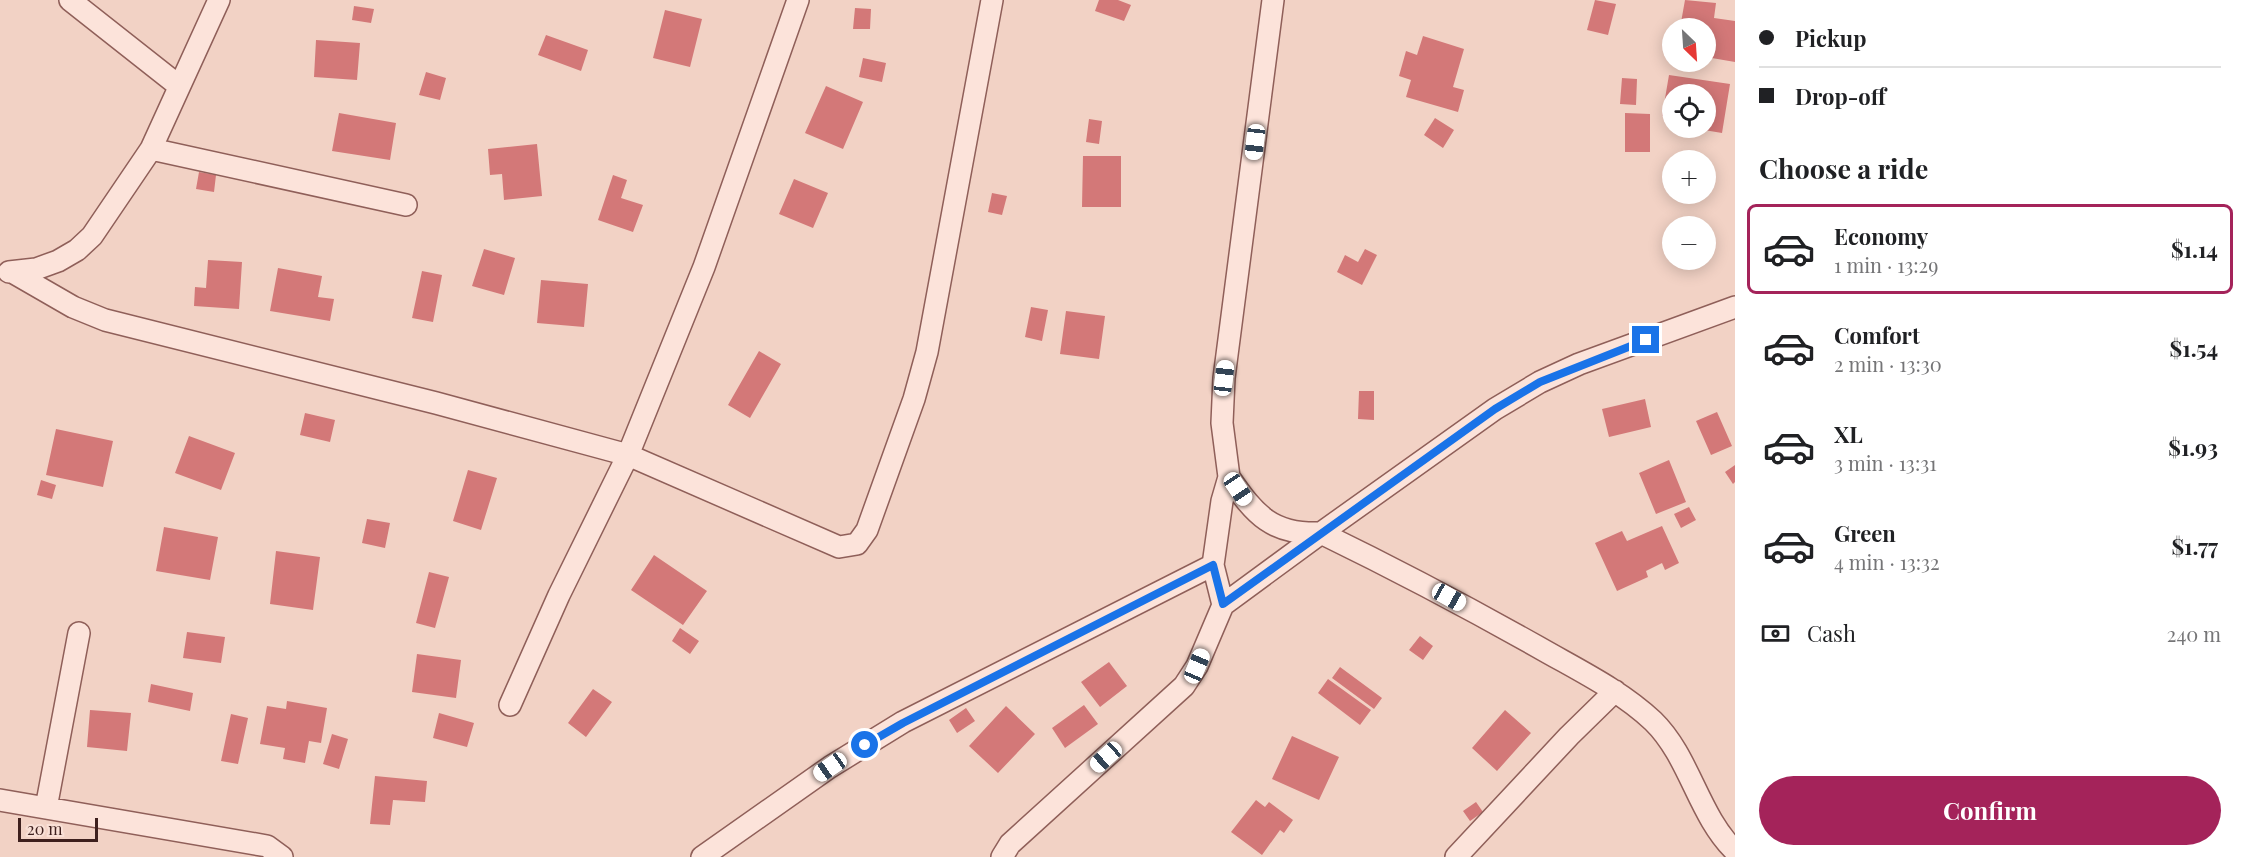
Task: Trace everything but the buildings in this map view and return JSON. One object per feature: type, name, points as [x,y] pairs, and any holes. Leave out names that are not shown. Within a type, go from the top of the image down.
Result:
[{"type":"street","points":[[70,0],[178,86]]},
{"type":"street","points":[[7,272],[36,269],[58,261],[77,250],[92,236],[151,149],[219,0]]},
{"type":"street","points":[[510,705],[559,595],[628,455],[704,267],[798,0]]},
{"type":"street","points":[[7,272],[73,308],[105,320],[436,403],[628,455],[839,547],[857,544],[867,530],[914,399],[927,352],[992,0]]},
{"type":"street","points":[[1223,604],[1213,565],[1222,501],[1229,477],[1221,423],[1224,378],[1273,0]]},
{"type":"street","points":[[151,149],[406,205]]},
{"type":"street","points":[[1002,857],[1010,844],[1184,686],[1197,666],[1223,604],[1495,409],[1540,382],[1735,307]]},
{"type":"street","points":[[1229,477],[1246,502],[1271,524],[1297,534],[1321,533],[1428,585],[1615,691],[1653,722],[1673,745],[1703,805],[1726,843],[1735,851]]},
{"type":"street","points":[[702,857],[830,767],[903,723],[1213,565]]},
{"type":"street","points":[[46,808],[79,633]]},
{"type":"street","points":[[1456,857],[1615,691]]},
{"type":"street","points":[[0,800],[267,846],[282,857]]},
{"type":"route","points":[[865,745],[903,723],[1213,565],[1223,604],[1495,409],[1540,382],[1579,364],[1646,340]]}]
